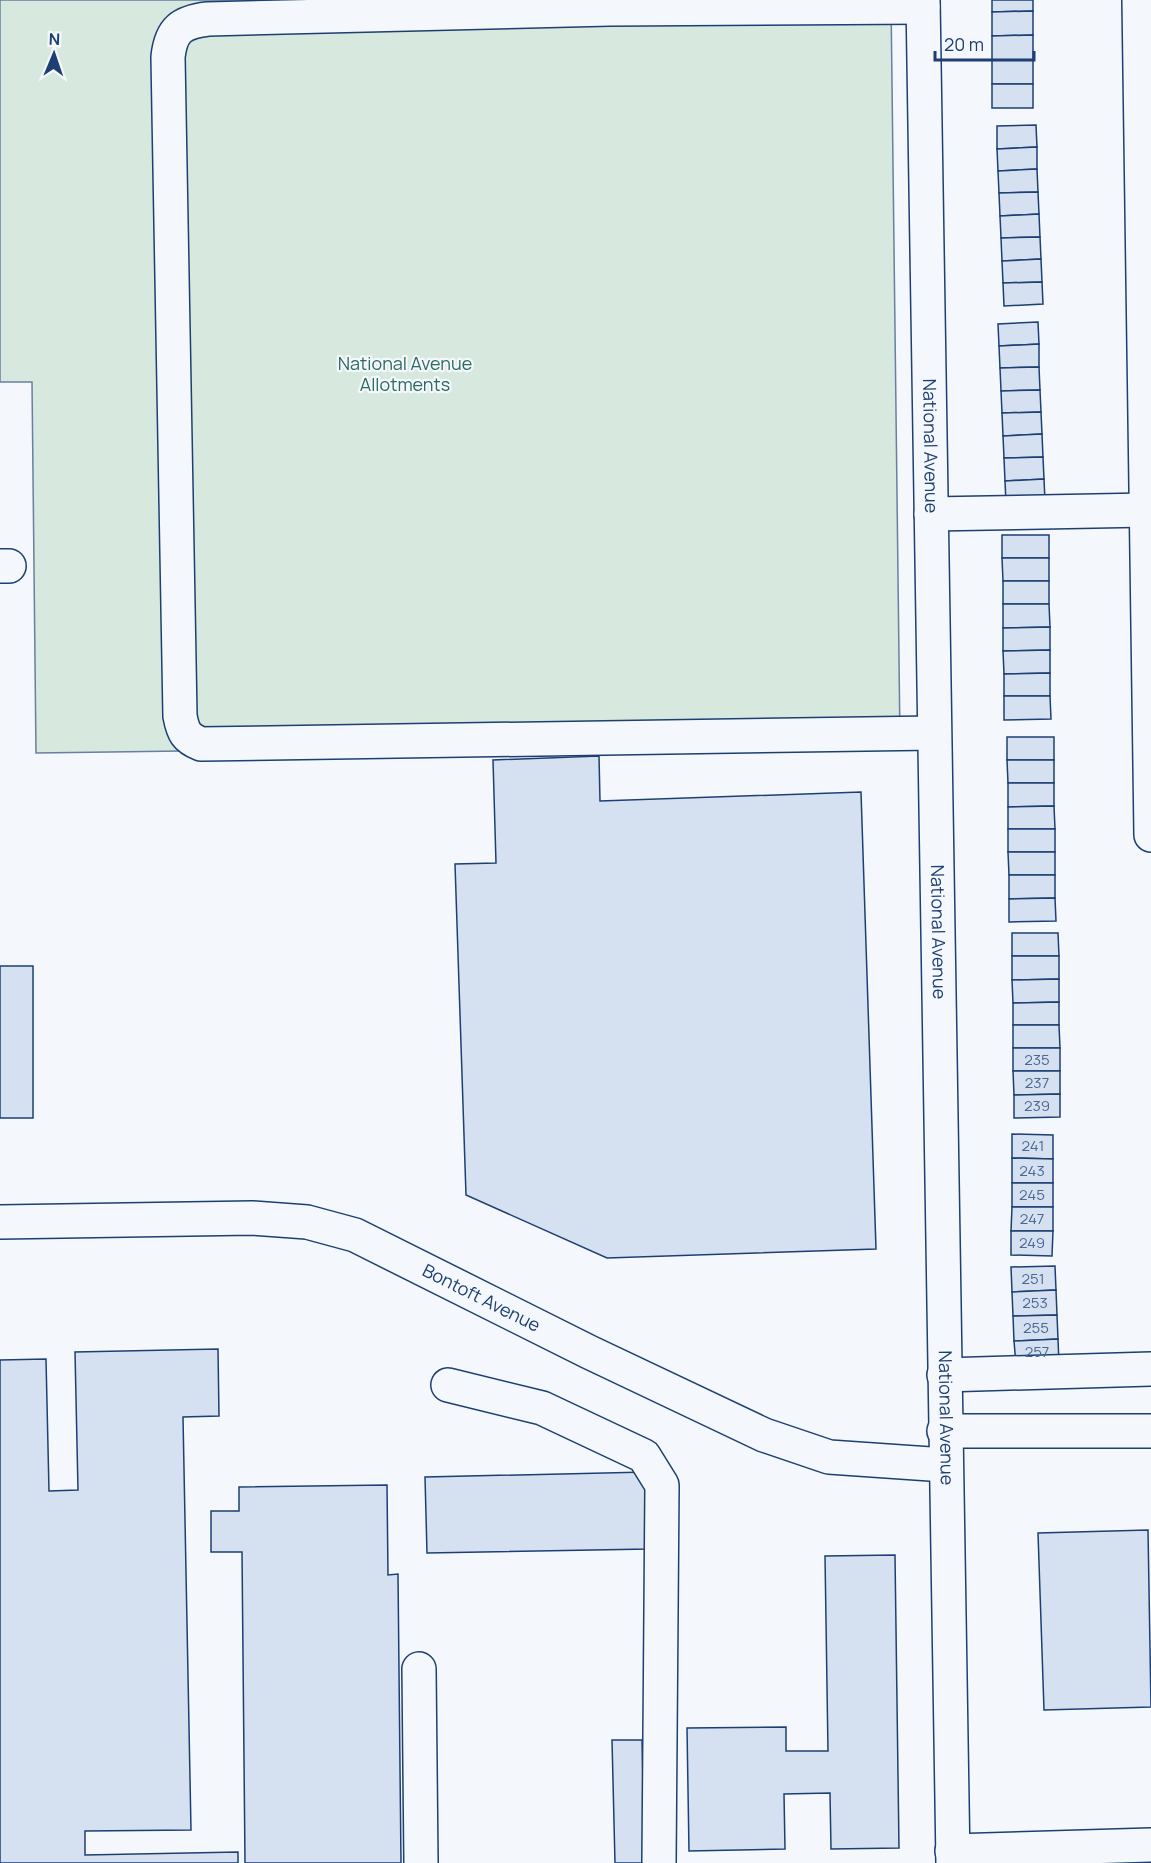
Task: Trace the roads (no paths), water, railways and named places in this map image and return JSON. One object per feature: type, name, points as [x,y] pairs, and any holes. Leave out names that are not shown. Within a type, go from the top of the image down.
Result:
[{"type":"street","points":[[1139,0],[1147,510],[1145,555],[1151,835]]},
{"type":"street","points":[[923,4],[208,19],[190,21],[177,28],[170,42],[168,57],[180,716],[182,730],[189,739],[201,744],[934,733]]},
{"type":"street","name":"National Avenue","points":[[923,4],[952,1857]]},
{"type":"street","points":[[931,514],[1147,510]]},
{"type":"street","name":"Bontoft Avenue","points":[[0,1222],[252,1218],[307,1222],[355,1235],[589,1352],[764,1435],[829,1457],[945,1465]]},
{"type":"street","points":[[944,1375],[1151,1369]]},
{"type":"street","points":[[448,1385],[542,1408],[644,1456],[662,1485],[659,1863]]},
{"type":"street","points":[[945,1431],[1151,1431]]},
{"type":"street","points":[[419,1669],[421,1863]]},
{"type":"street","points":[[952,1857],[1151,1845]]},
{"type":"park label","name":"National Avenue Allotments","points":[[405,374]]}]
